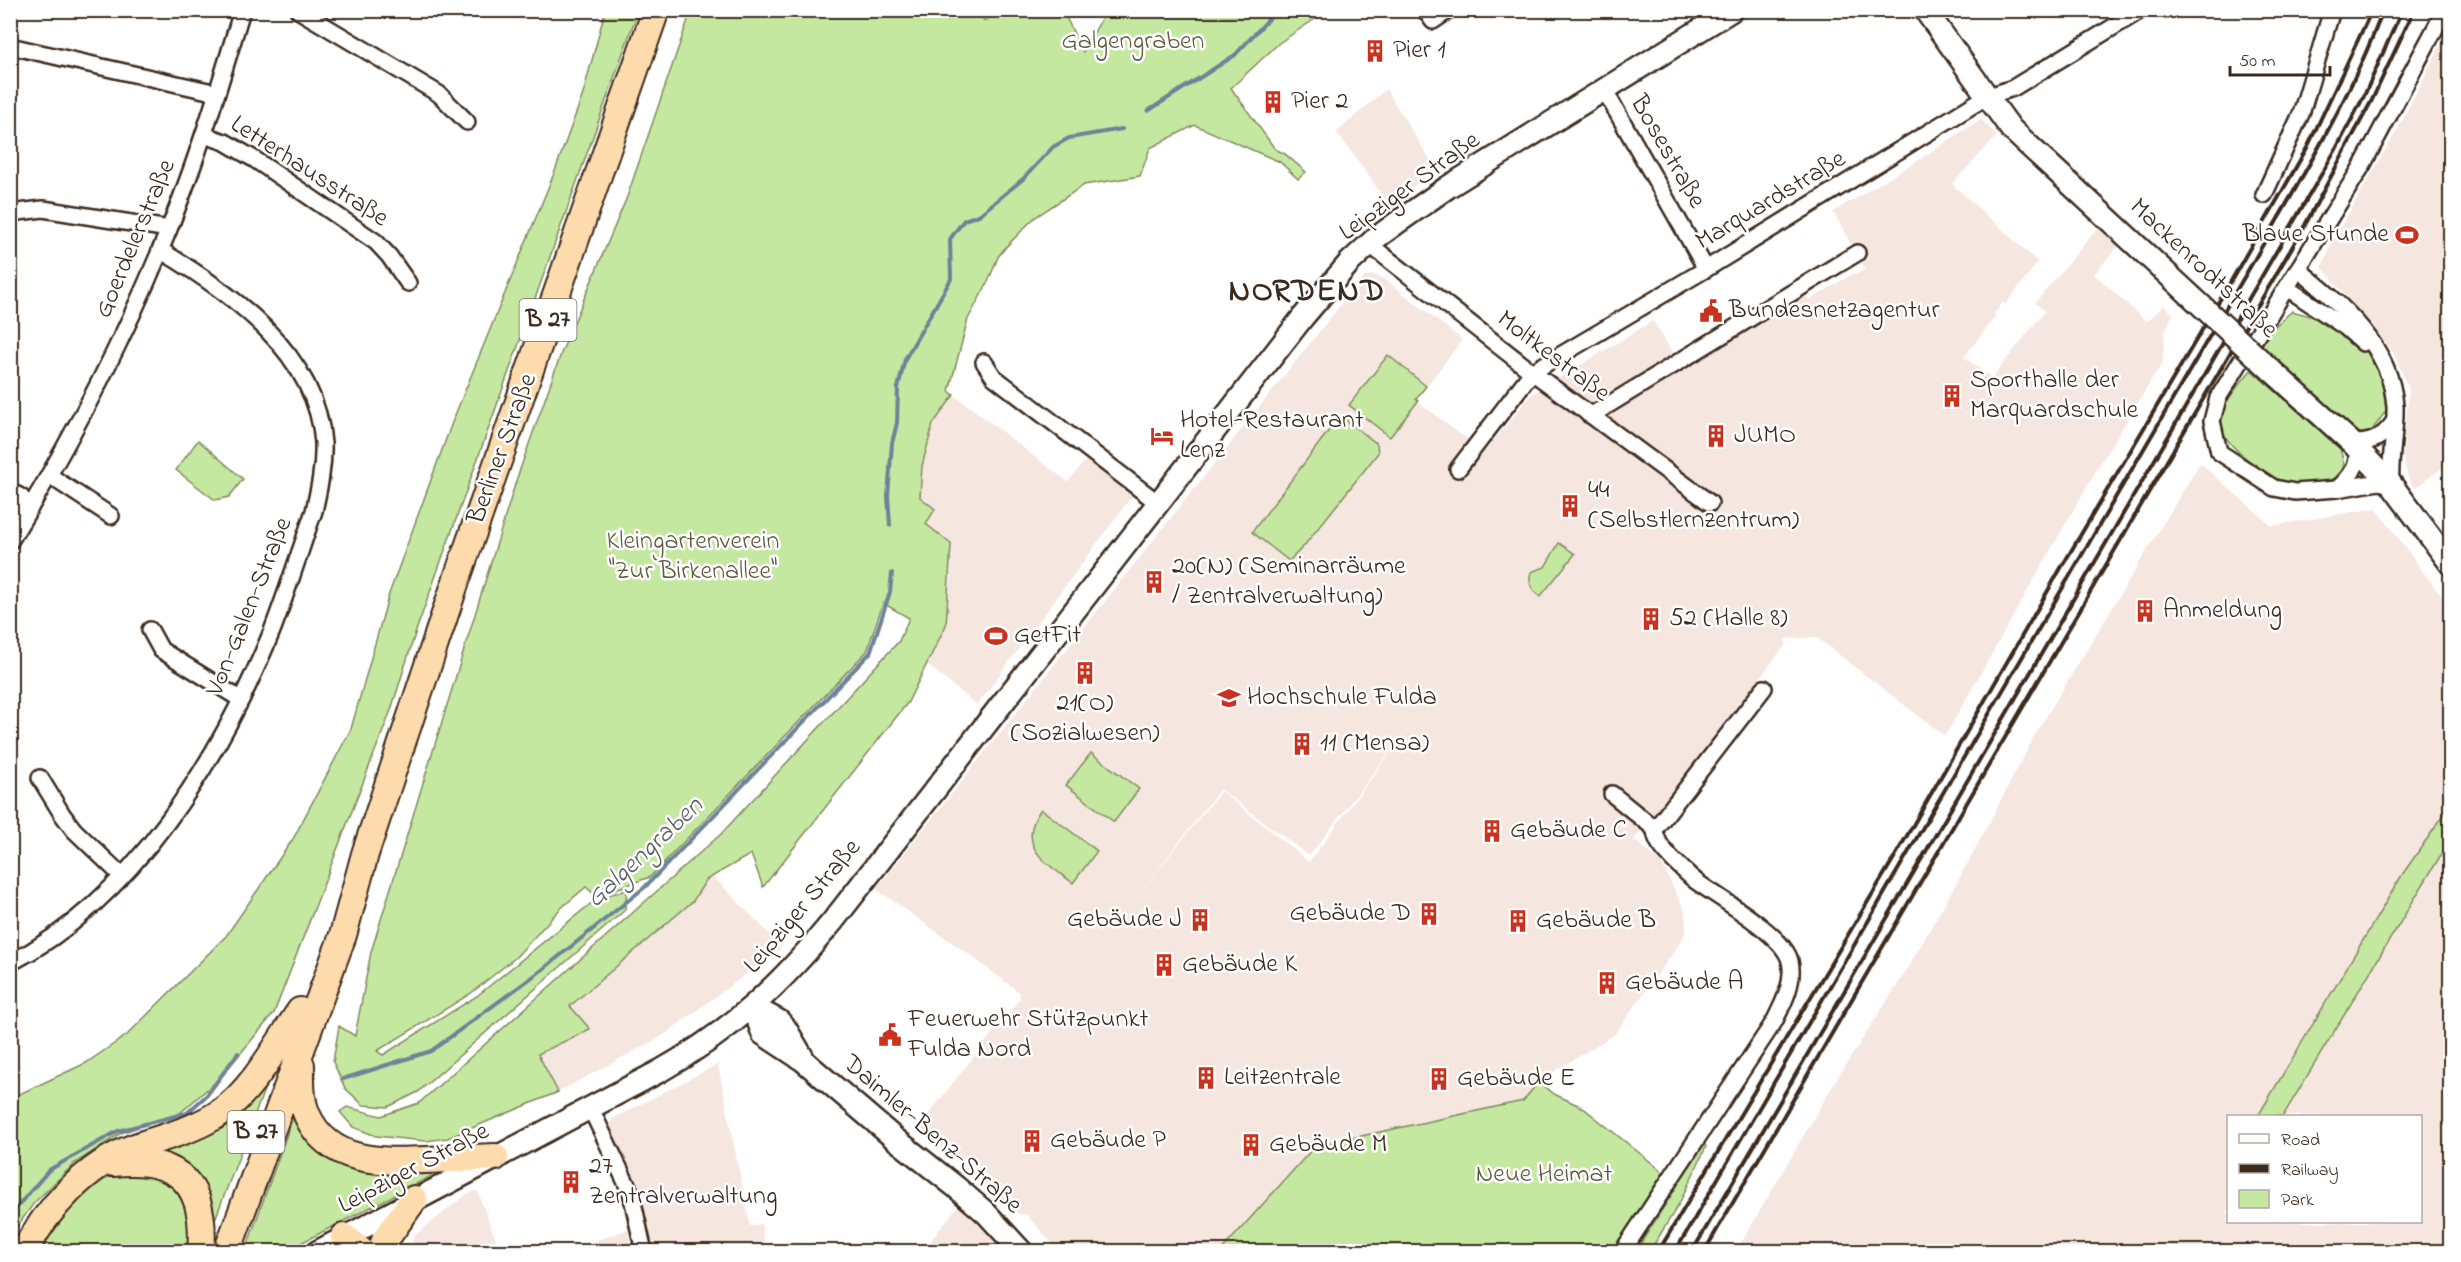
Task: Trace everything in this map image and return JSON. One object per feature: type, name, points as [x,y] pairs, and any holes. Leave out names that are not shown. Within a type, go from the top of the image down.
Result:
[{"type":"highway","name":"Berliner Straße","points":[[365,854],[455,585],[656,10]]},
{"type":"highway","name":"B 27","points":[[209,1251],[234,1195],[330,930],[365,854]]},
{"type":"highway","name":"B 27","points":[[227,1251],[343,935],[365,854]]},
{"type":"highway","points":[[24,1251],[53,1208],[101,1164],[130,1149],[199,1125],[222,1112],[242,1094],[300,1011]]},
{"type":"highway","points":[[301,1053],[301,1094],[306,1114],[317,1132],[337,1150],[358,1158],[383,1162],[495,1157]]},
{"type":"highway","points":[[101,1164],[132,1161],[155,1162],[175,1171],[189,1187],[200,1205],[203,1228],[201,1251]]},
{"type":"highway","points":[[381,1251],[414,1199]]},
{"type":"main road","name":"Leipziger Straße","points":[[317,1251],[353,1244],[414,1199],[684,1058],[722,1032],[777,986],[833,921],[1314,303],[1345,268],[1370,244],[1441,192],[1732,10]]},
{"type":"main road","name":"Mackenrodtstraße","points":[[1924,10],[2011,129],[2354,446],[2391,484],[2451,563]]},
{"type":"main road","name":"Daimler-Benz-Straße","points":[[753,1007],[779,1021],[804,1060],[986,1213],[1022,1251]]},
{"type":"street","name":"Goerdelerstraße","points":[[10,541],[50,476],[107,368],[160,250],[204,135],[242,10]]},
{"type":"street","points":[[298,10],[439,94],[467,123]]},
{"type":"street","points":[[1425,10],[1433,21],[1449,10]]},
{"type":"street","name":"Marquardstraße","points":[[1458,469],[1532,372],[1706,269],[1986,97],[2007,90],[2141,10]]},
{"type":"street","points":[[2264,195],[2301,114],[2332,10]]},
{"type":"street","points":[[2299,270],[2335,300],[2366,333],[2392,379],[2395,408],[2390,468],[2391,484],[2379,482],[2337,489],[2295,492],[2274,488],[2219,452],[2212,421],[2218,398],[2362,166],[2445,10]]},
{"type":"street","points":[[10,46],[217,93]]},
{"type":"street","name":"Bosestraße","points":[[1605,91],[1706,269]]},
{"type":"street","name":"Letterhausstraße","points":[[204,135],[225,142],[254,159],[376,242],[408,283]]},
{"type":"street","points":[[10,213],[43,208],[169,229]]},
{"type":"street","name":"Moltkestraße","points":[[1370,244],[1532,372],[1710,503]]},
{"type":"street","name":"Von-Galen-Straße","points":[[10,963],[29,954],[74,923],[122,876],[150,844],[188,792],[240,699],[271,632],[314,511],[323,467],[321,423],[314,399],[302,375],[280,345],[229,296],[160,250]]},
{"type":"street","points":[[1588,414],[1595,413],[1857,253]]},
{"type":"street","points":[[2287,288],[2345,327],[2381,360]]},
{"type":"street","points":[[984,362],[994,378],[1158,503]]},
{"type":"street","points":[[2337,489],[2353,472],[2358,457],[2354,446],[2383,436],[2394,423]]},
{"type":"street","points":[[50,476],[111,516]]},
{"type":"street","points":[[10,491],[21,497],[30,508]]},
{"type":"street","points":[[10,505],[16,508],[30,508]]},
{"type":"street","points":[[150,630],[161,650],[240,699]]},
{"type":"street","points":[[1655,831],[1764,688]]},
{"type":"street","points":[[40,778],[62,814],[75,830],[122,876]]},
{"type":"street","points":[[1612,794],[1655,831],[1662,848],[1694,879],[1750,918],[1777,941],[1790,960],[1790,986],[1774,1022],[1622,1251]]},
{"type":"street","points":[[590,1107],[631,1193],[644,1251]]},
{"type":"shaded area","points":[[2450,27],[2450,462],[2415,488],[2408,478],[2403,455],[2409,389],[2393,352],[2322,267],[2333,240],[2397,130]]},
{"type":"shaded area","points":[[1386,89],[1437,171],[1387,202],[1337,132]]},
{"type":"shaded area","points":[[1981,119],[1997,136],[1952,184],[2038,262],[2006,304],[2003,302],[1994,314],[1996,316],[1964,357],[1992,378],[2045,311],[2035,303],[2103,222],[2122,242],[2094,274],[2147,322],[2164,305],[2173,314],[2165,332],[2163,362],[2098,467],[1945,736],[1816,637],[1785,639],[1786,644],[1634,840],[1661,862],[1685,911],[1686,931],[1615,1034],[1539,1081],[1524,1101],[1315,1146],[1220,1251],[1059,1251],[1027,1215],[1014,1213],[969,1171],[917,1129],[1020,998],[1019,992],[876,889],[1358,283],[1367,276],[1373,275],[1385,279],[1462,340],[1416,400],[1457,432],[1486,450],[1531,395],[1653,321],[1675,357],[1802,293],[1810,300],[1854,273],[1856,275],[1865,269],[1833,212]],"holes":[[[1414,721],[1309,862],[1221,791],[1135,899],[1220,789],[1309,856]]]},
{"type":"shaded area","points":[[954,395],[1068,482],[1086,460],[1132,496],[977,705],[926,664],[946,624],[920,497],[922,466],[933,424]]},
{"type":"shaded area","points":[[2200,463],[2272,526],[2376,508],[2450,608],[2450,1251],[1736,1252],[1836,1080],[1905,973],[1970,859],[2035,735]]},
{"type":"shaded area","points":[[713,876],[782,947],[664,1035],[558,1092],[538,1054],[590,1029],[570,1007],[693,901],[706,880]]},
{"type":"shaded area","points":[[718,1064],[750,1226],[761,1224],[766,1251],[654,1251],[639,1187],[610,1128],[612,1119]]},
{"type":"shaded area","points":[[477,1190],[500,1251],[412,1251],[413,1237],[467,1194]]},
{"type":"shaded area","points":[[958,1206],[999,1243],[1007,1252],[922,1252]]},
{"type":"shaded area","points":[[628,1229],[631,1251],[568,1251]]},
{"type":"green space","name":"Kleingartenverein \"Zur Birkenallee\"","points":[[979,10],[984,21],[1004,11],[1063,11],[1083,52],[1106,11],[1327,11],[1279,43],[1231,88],[1275,149],[1285,154],[1306,172],[1298,179],[1280,162],[1195,125],[1150,148],[1140,176],[1084,185],[1034,218],[998,257],[988,282],[968,319],[949,391],[954,395],[933,424],[922,466],[920,497],[935,509],[926,524],[951,544],[946,625],[908,702],[763,887],[751,854],[706,880],[693,901],[570,1006],[590,1029],[538,1054],[558,1092],[448,1138],[425,1141],[376,1136],[353,1127],[340,1112],[347,1107],[381,1116],[419,1103],[721,834],[899,641],[909,618],[883,603],[867,651],[650,877],[596,896],[586,887],[560,909],[516,957],[470,994],[377,1051],[383,1055],[477,996],[599,897],[627,890],[625,910],[418,1092],[388,1107],[363,1105],[345,1088],[333,1062],[339,1026],[355,1036],[371,952],[517,478],[562,351],[627,197],[691,11]]},
{"type":"green space","points":[[605,11],[638,11],[416,631],[391,710],[274,1013],[220,1078],[180,1113],[121,1133],[75,1163],[34,1203],[11,1235],[11,1098],[86,1063],[127,1035],[226,936],[293,839],[351,729],[389,594],[453,420],[555,171],[583,94]]},
{"type":"green space","points":[[2292,311],[2328,321],[2367,352],[2383,383],[2386,411],[2370,433],[2357,433],[2262,346],[2266,334]]},
{"type":"green space","points":[[1388,355],[1426,386],[1416,399],[1418,401],[1390,437],[1349,405]]},
{"type":"green space","points":[[2251,370],[2340,448],[2344,464],[2340,476],[2313,485],[2301,486],[2287,483],[2258,467],[2233,446],[2223,430],[2221,418],[2223,407]]},
{"type":"green space","points":[[1345,419],[1377,444],[1378,453],[1304,546],[1289,561],[1252,532],[1333,425],[1338,420]]},
{"type":"green space","points":[[198,440],[243,479],[229,497],[215,500],[176,470]]},
{"type":"green space","points":[[1559,543],[1575,554],[1540,597],[1531,586],[1531,572],[1545,567]]},
{"type":"green space","points":[[1091,753],[1139,789],[1114,822],[1066,785]]},
{"type":"green space","points":[[2450,806],[2450,840],[2284,1115],[2259,1115],[2402,875]]},
{"type":"green space","points":[[1041,809],[1097,851],[1073,883],[1044,860],[1032,843],[1031,833]]},
{"type":"green space","name":"Neue Heimat","points":[[1539,1081],[1554,1094],[1582,1107],[1663,1172],[1656,1190],[1617,1251],[1220,1252],[1315,1146],[1523,1101]]},
{"type":"green space","points":[[266,1085],[213,1225],[205,1205],[133,1154]]},
{"type":"green space","points":[[297,1106],[310,1136],[453,1165],[285,1251],[245,1252]]},
{"type":"green space","points":[[1703,1139],[1706,1147],[1679,1204],[1650,1251],[1635,1252],[1674,1191]]},
{"type":"green space","points":[[154,1170],[188,1194],[195,1251],[32,1252],[53,1219],[100,1179],[119,1171]]},
{"type":"waterway","name":"Galgengraben","points":[[1148,111],[1235,55],[1277,10]]},
{"type":"waterway","name":"Galgengraben","points":[[890,525],[888,496],[892,443],[897,423],[898,388],[905,359],[951,279],[950,239],[964,220],[979,215],[1023,179],[1053,147],[1069,138],[1122,129]]},
{"type":"waterway","name":"Galgengraben","points":[[343,1079],[431,1051],[542,970],[645,887],[870,653],[890,592],[892,573]]},
{"type":"waterway","name":"Galgengraben","points":[[10,1215],[49,1170],[118,1131],[187,1113],[207,1095],[238,1053]]},
{"type":"railway","points":[[1658,1252],[1897,853],[2061,568],[2231,281],[2308,146],[2372,10]]},
{"type":"railway","points":[[1675,1252],[2304,173],[2355,76],[2383,10]]},
{"type":"railway","points":[[1692,1252],[2335,151],[2364,96],[2402,10]]},
{"type":"railway","points":[[1704,1252],[2305,225],[2372,100],[2414,10]]},
{"type":"place","name":"Pier 1","points":[[1375,51]]},
{"type":"place","name":"Pier 2","points":[[1273,102]]},
{"type":"place","name":"Blaue Stunde","points":[[2407,235]]},
{"type":"place","name":"Bundesnetzagentur","points":[[1711,311]]},
{"type":"place","name":"Sporthalle der Marquardschule","points":[[1952,396]]},
{"type":"place","name":"Hotel-Restaurant Lenz","points":[[1162,436]]},
{"type":"place","name":"JUMO","points":[[1716,436]]},
{"type":"place","name":"44 (Selbstlernzentrum)","points":[[1570,506]]},
{"type":"place","name":"20(N) (Seminarräume / Zentralverwaltung)","points":[[1154,582]]},
{"type":"place","name":"Anmeldung","points":[[2145,611]]},
{"type":"place","name":"52 (Halle 8)","points":[[1651,619]]},
{"type":"place","name":"GetFit","points":[[996,636]]},
{"type":"place","name":"21(O) (Sozialwesen)","points":[[1085,673]]},
{"type":"place","name":"Hochschule Fulda","points":[[1229,698]]},
{"type":"place","name":"11 (Mensa)","points":[[1302,744]]},
{"type":"place","name":"Gebäude C","points":[[1492,831]]},
{"type":"place","name":"Gebäude D","points":[[1429,914]]},
{"type":"place","name":"Gebäude J","points":[[1200,920]]},
{"type":"place","name":"Gebäude B","points":[[1518,921]]},
{"type":"place","name":"Gebäude K","points":[[1164,965]]},
{"type":"place","name":"Gebäude A","points":[[1607,983]]},
{"type":"place","name":"Feuerwehr Stützpunkt Fulda Nord","points":[[890,1035]]},
{"type":"place","name":"Leitzentrale","points":[[1206,1078]]},
{"type":"place","name":"Gebäude E","points":[[1439,1079]]},
{"type":"place","name":"Gebäude P","points":[[1032,1141]]},
{"type":"place","name":"Gebäude M","points":[[1251,1145]]},
{"type":"place","name":"27 Zentralverwaltung","points":[[571,1182]]},
{"type":"district","name":"NORDEND","points":[[1307,292]]}]
